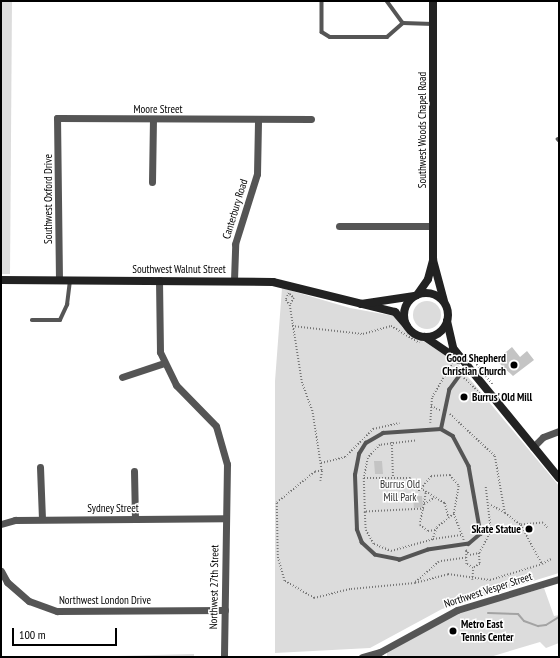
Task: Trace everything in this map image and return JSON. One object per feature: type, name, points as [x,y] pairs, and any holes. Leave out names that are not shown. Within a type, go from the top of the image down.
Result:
[{"type":"main road","name":"Southwest Woods Chapel Road","points":[[415,295],[428,279],[433,260],[433,1]]},
{"type":"main road","name":"Southwest Woods Chapel Road","points":[[433,260],[447,307]]},
{"type":"main road","name":"Southwest Walnut Street","points":[[1,280],[234,280],[274,282],[354,304],[395,312],[407,326]]},
{"type":"main road","points":[[467,365],[423,340],[407,326],[404,312],[415,295],[431,293],[447,307],[447,321],[450,340],[467,365],[559,478]]},
{"type":"main road","name":"Southwest Walnut Street","points":[[354,304],[415,295]]},
{"type":"main road","points":[[423,340],[439,333],[447,321]]},
{"type":"street","name":"Moore Street","points":[[57,118],[153,120],[311,119]]},
{"type":"street","name":"Southwest Oxford Drive","points":[[57,118],[59,280]]},
{"type":"street","points":[[152,182],[153,120]]},
{"type":"street","name":"Canterbury Road","points":[[234,280],[235,244],[257,174],[258,120]]},
{"type":"street","points":[[339,226],[433,226]]},
{"type":"street","name":"Northwest 27th Street","points":[[159,280],[160,352],[164,363],[176,385],[216,426],[227,464],[224,657]]},
{"type":"street","points":[[122,377],[164,363]]},
{"type":"street","points":[[533,447],[543,437],[559,431]]},
{"type":"street","points":[[40,467],[42,519]]},
{"type":"street","points":[[134,471],[135,519]]},
{"type":"street","name":"Sydney Street","points":[[1,524],[15,520],[42,519],[226,518]]},
{"type":"street","name":"Northwest London Drive","points":[[1,571],[7,582],[29,601],[57,612],[225,610]]},
{"type":"street","name":"Northwest Vesper Street","points":[[362,657],[380,652],[457,610],[559,579]]},
{"type":"lane","points":[[322,1],[322,32],[330,37],[386,37],[403,24],[433,24]]},
{"type":"lane","points":[[387,1],[403,24]]},
{"type":"lane","points":[[32,320],[60,320],[67,305],[70,280]]},
{"type":"lane","points":[[441,429],[449,390],[467,365]]},
{"type":"lane","points":[[441,429],[453,436],[469,466],[481,534],[469,544],[428,550],[406,558],[375,555],[362,543],[357,530],[355,475],[359,454],[366,443],[383,433],[441,429]]},
{"type":"path","points":[[290,305],[294,298],[289,292],[286,300],[290,305],[292,326],[322,471],[320,481]]},
{"type":"path","points":[[292,326],[363,334],[391,326],[423,340]]},
{"type":"path","points":[[430,423],[431,406],[436,389],[452,364],[446,359]]},
{"type":"path","points":[[466,380],[478,394]]},
{"type":"path","points":[[431,406],[440,410]]},
{"type":"path","points":[[448,414],[460,420],[475,441],[492,451],[505,513]]},
{"type":"path","points":[[414,441],[392,442],[371,453],[364,478],[365,512],[369,537],[383,549],[401,550],[433,539],[463,535]]},
{"type":"path","points":[[392,442],[393,478]]},
{"type":"path","points":[[322,471],[315,472],[277,503],[278,557],[285,581],[314,598],[351,589],[415,583],[448,574],[472,580],[506,577],[542,564],[551,559]]},
{"type":"path","points":[[423,490],[424,481],[434,474],[453,477],[460,493],[454,514],[435,530],[433,539]]},
{"type":"path","points":[[364,478],[413,478],[418,490],[423,490],[434,498],[445,503],[449,519]]},
{"type":"path","points":[[486,487],[491,530]]},
{"type":"path","points":[[426,493],[421,528],[435,530]]},
{"type":"path","points":[[424,504],[434,498]]},
{"type":"path","points":[[489,505],[505,513],[521,524],[542,564]]},
{"type":"path","points":[[365,512],[424,509]]},
{"type":"path","points":[[454,514],[463,535],[464,542]]},
{"type":"path","points":[[521,524],[543,523],[547,528]]},
{"type":"path","points":[[466,550],[470,555],[480,554],[480,564],[473,568],[468,567],[466,550]]},
{"type":"path","points":[[415,583],[439,562],[466,558]]},
{"type":"path","points":[[472,580],[473,568]]},
{"type":"green space","points":[[1,1],[12,1],[10,274],[1,274]]},
{"type":"green space","name":"Burrus Old Mill Park","points":[[282,288],[350,308],[394,316],[415,336],[454,360],[559,486],[559,573],[442,609],[370,648],[275,653],[275,381]]},
{"type":"green space","points":[[427,301],[437,305],[441,315],[437,325],[427,329],[417,325],[413,315],[417,305]]},
{"type":"green space","points":[[544,588],[554,616],[559,615],[559,643],[546,648],[540,642],[490,657],[387,657],[387,652],[457,613]]},
{"type":"green space","points":[[194,654],[194,657],[77,657]]},
{"type":"building","name":"Good Shepherd Christian Church","points":[[512,347],[520,357],[527,351],[534,360],[513,376],[496,360]]},
{"type":"building","points":[[374,461],[382,461],[383,474],[375,474]]},
{"type":"building","points":[[413,496],[422,496],[423,507],[414,508]]},
{"type":"waterway","points":[[488,613],[518,614],[524,621],[538,626],[546,625],[559,617]]},
{"type":"place","name":"Good Shepherd Christian Church","points":[[514,365]]},
{"type":"place","name":"Burrus' Old Mill","points":[[464,397]]},
{"type":"place","name":"Skate Statue","points":[[529,529]]},
{"type":"place","name":"Metro East Tennis Center","points":[[453,631]]}]
